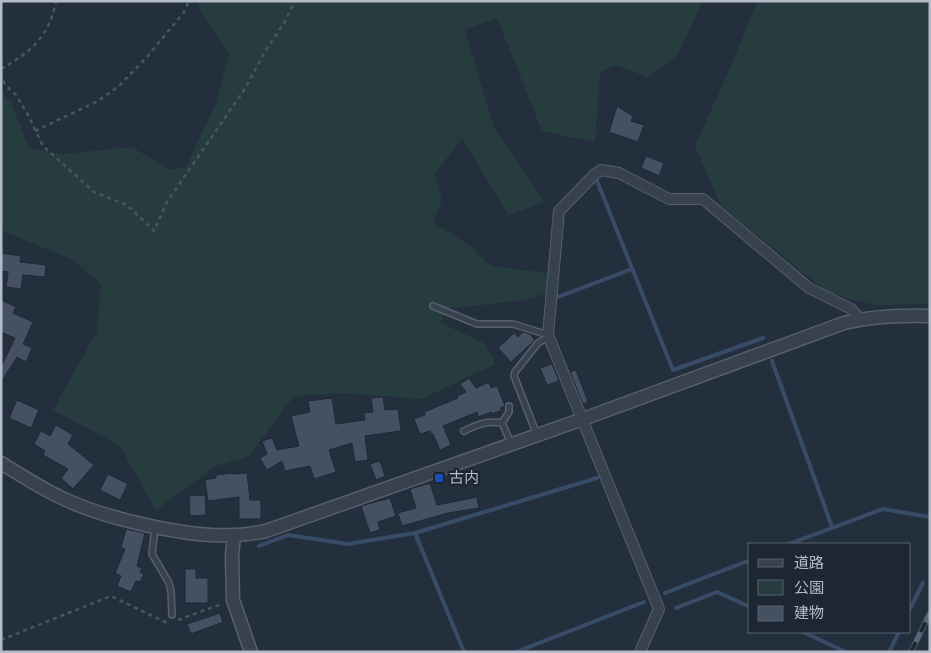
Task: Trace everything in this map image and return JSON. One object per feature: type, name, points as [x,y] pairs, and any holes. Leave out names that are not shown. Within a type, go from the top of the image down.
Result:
[{"type":"street","points":[[640,652],[659,609],[549,336],[559,212],[601,170],[619,173],[669,199],[703,199],[809,288],[851,309],[860,319]]},
{"type":"street","points":[[1,463],[66,500],[118,518],[191,533],[234,536],[266,531],[844,323],[860,319],[906,315],[930,316]]},
{"type":"street","points":[[234,536],[232,556],[233,600],[251,652]]},
{"type":"lane","points":[[433,306],[477,324],[513,324],[549,336]]},
{"type":"lane","points":[[537,435],[514,376],[515,372],[538,343],[549,336]]},
{"type":"lane","points":[[502,423],[509,412],[509,406]]},
{"type":"lane","points":[[464,431],[480,423],[495,421],[502,423]]},
{"type":"lane","points":[[502,423],[511,444]]},
{"type":"lane","points":[[156,526],[152,554],[169,583],[172,615]]},
{"type":"path","points":[[1,69],[38,43],[49,27],[56,1]]},
{"type":"path","points":[[35,131],[98,101],[119,86],[147,57],[184,12],[189,1]]},
{"type":"path","points":[[1,73],[5,85],[16,95],[43,146],[94,192],[127,205],[154,231],[167,202],[244,90],[266,50],[284,24],[294,1]]},
{"type":"path","points":[[1,640],[111,596]]},
{"type":"green space","points":[[197,1],[703,1],[677,56],[647,77],[617,65],[600,72],[595,142],[542,131],[497,18],[465,30],[494,128],[544,202],[508,215],[462,138],[435,174],[442,200],[433,222],[473,248],[491,266],[547,273],[546,294],[517,301],[446,309],[441,323],[486,344],[495,364],[422,399],[344,393],[294,396],[249,456],[216,466],[156,510],[119,445],[53,410],[97,331],[101,284],[73,260],[1,230],[1,93],[11,102],[29,148],[63,154],[132,147],[170,170],[186,167],[216,103],[229,55],[200,10]]},
{"type":"green space","points":[[757,1],[930,1],[930,304],[874,305],[828,293],[721,206],[695,146],[733,61]]},
{"type":"building","points":[[617,106],[633,116],[631,121],[644,125],[638,142],[609,132]]},
{"type":"building","points":[[646,156],[664,163],[659,176],[641,168]]},
{"type":"building","points":[[1,253],[21,256],[20,262],[46,265],[45,277],[23,275],[21,289],[6,287],[8,272],[1,271]]},
{"type":"building","points":[[1,300],[16,307],[13,313],[33,322],[23,344],[32,348],[26,362],[17,357],[3,379],[1,378],[1,367],[15,338],[1,332]]},
{"type":"building","points":[[523,332],[530,334],[535,340],[511,362],[498,348],[514,333],[518,337]]},
{"type":"building","points":[[552,364],[559,381],[547,385],[540,368]]},
{"type":"building","points":[[576,370],[588,402],[583,404],[570,372]]},
{"type":"building","points":[[469,378],[476,388],[489,382],[491,388],[497,386],[505,406],[500,408],[502,410],[492,414],[491,412],[478,417],[477,412],[443,426],[451,445],[440,450],[430,431],[420,434],[414,419],[425,415],[424,412],[458,398],[457,396],[466,392],[460,384]]},
{"type":"building","points":[[383,397],[385,410],[398,409],[401,431],[365,436],[368,460],[355,462],[352,443],[329,450],[336,472],[314,479],[310,466],[285,471],[282,461],[267,470],[260,458],[267,454],[262,441],[272,438],[277,450],[299,446],[291,416],[310,412],[308,401],[332,398],[336,424],[365,420],[364,413],[373,412],[371,398]]},
{"type":"building","points":[[17,400],[39,410],[31,428],[9,418]]},
{"type":"building","points":[[56,425],[73,435],[68,444],[94,465],[73,489],[61,478],[68,469],[43,455],[45,451],[34,444],[41,431],[50,436]]},
{"type":"building","points":[[380,461],[385,476],[376,480],[370,464]]},
{"type":"building","points":[[247,473],[250,500],[261,500],[261,519],[239,519],[239,497],[208,501],[205,480],[216,478],[216,475]]},
{"type":"building","points":[[108,474],[128,484],[120,500],[100,490]]},
{"type":"building","points":[[430,483],[437,505],[477,497],[479,508],[448,513],[402,526],[398,513],[416,508],[410,489]]},
{"type":"building","points":[[205,495],[206,515],[190,516],[189,496]]},
{"type":"building","points":[[390,498],[396,516],[378,522],[380,530],[370,533],[361,506]]},
{"type":"building","points":[[126,529],[145,533],[137,566],[142,568],[140,572],[144,574],[140,582],[136,581],[131,592],[117,586],[121,576],[115,573],[125,549],[121,547]]},
{"type":"building","points":[[185,569],[196,569],[196,578],[208,578],[208,603],[185,603]]},
{"type":"building","points":[[220,613],[223,622],[191,634],[187,624]]},
{"type":"waterway","points":[[597,181],[673,370],[763,338]]},
{"type":"waterway","points":[[558,297],[632,269]]},
{"type":"waterway","points":[[772,361],[832,527]]},
{"type":"waterway","points":[[259,546],[288,535],[348,544],[415,533],[597,478]]},
{"type":"waterway","points":[[792,543],[883,509],[930,517]]},
{"type":"waterway","points":[[415,533],[464,652]]},
{"type":"waterway","points":[[665,593],[748,561]]},
{"type":"waterway","points":[[911,607],[923,583]]},
{"type":"waterway","points":[[676,608],[717,592],[748,606]]},
{"type":"waterway","points":[[516,652],[644,602]]},
{"type":"waterway","points":[[805,633],[846,652]]},
{"type":"waterway","points":[[889,652],[898,633]]},
{"type":"railway","points":[[911,652],[930,613]]},
{"type":"place","name":"古内","points":[[439,478]]}]
